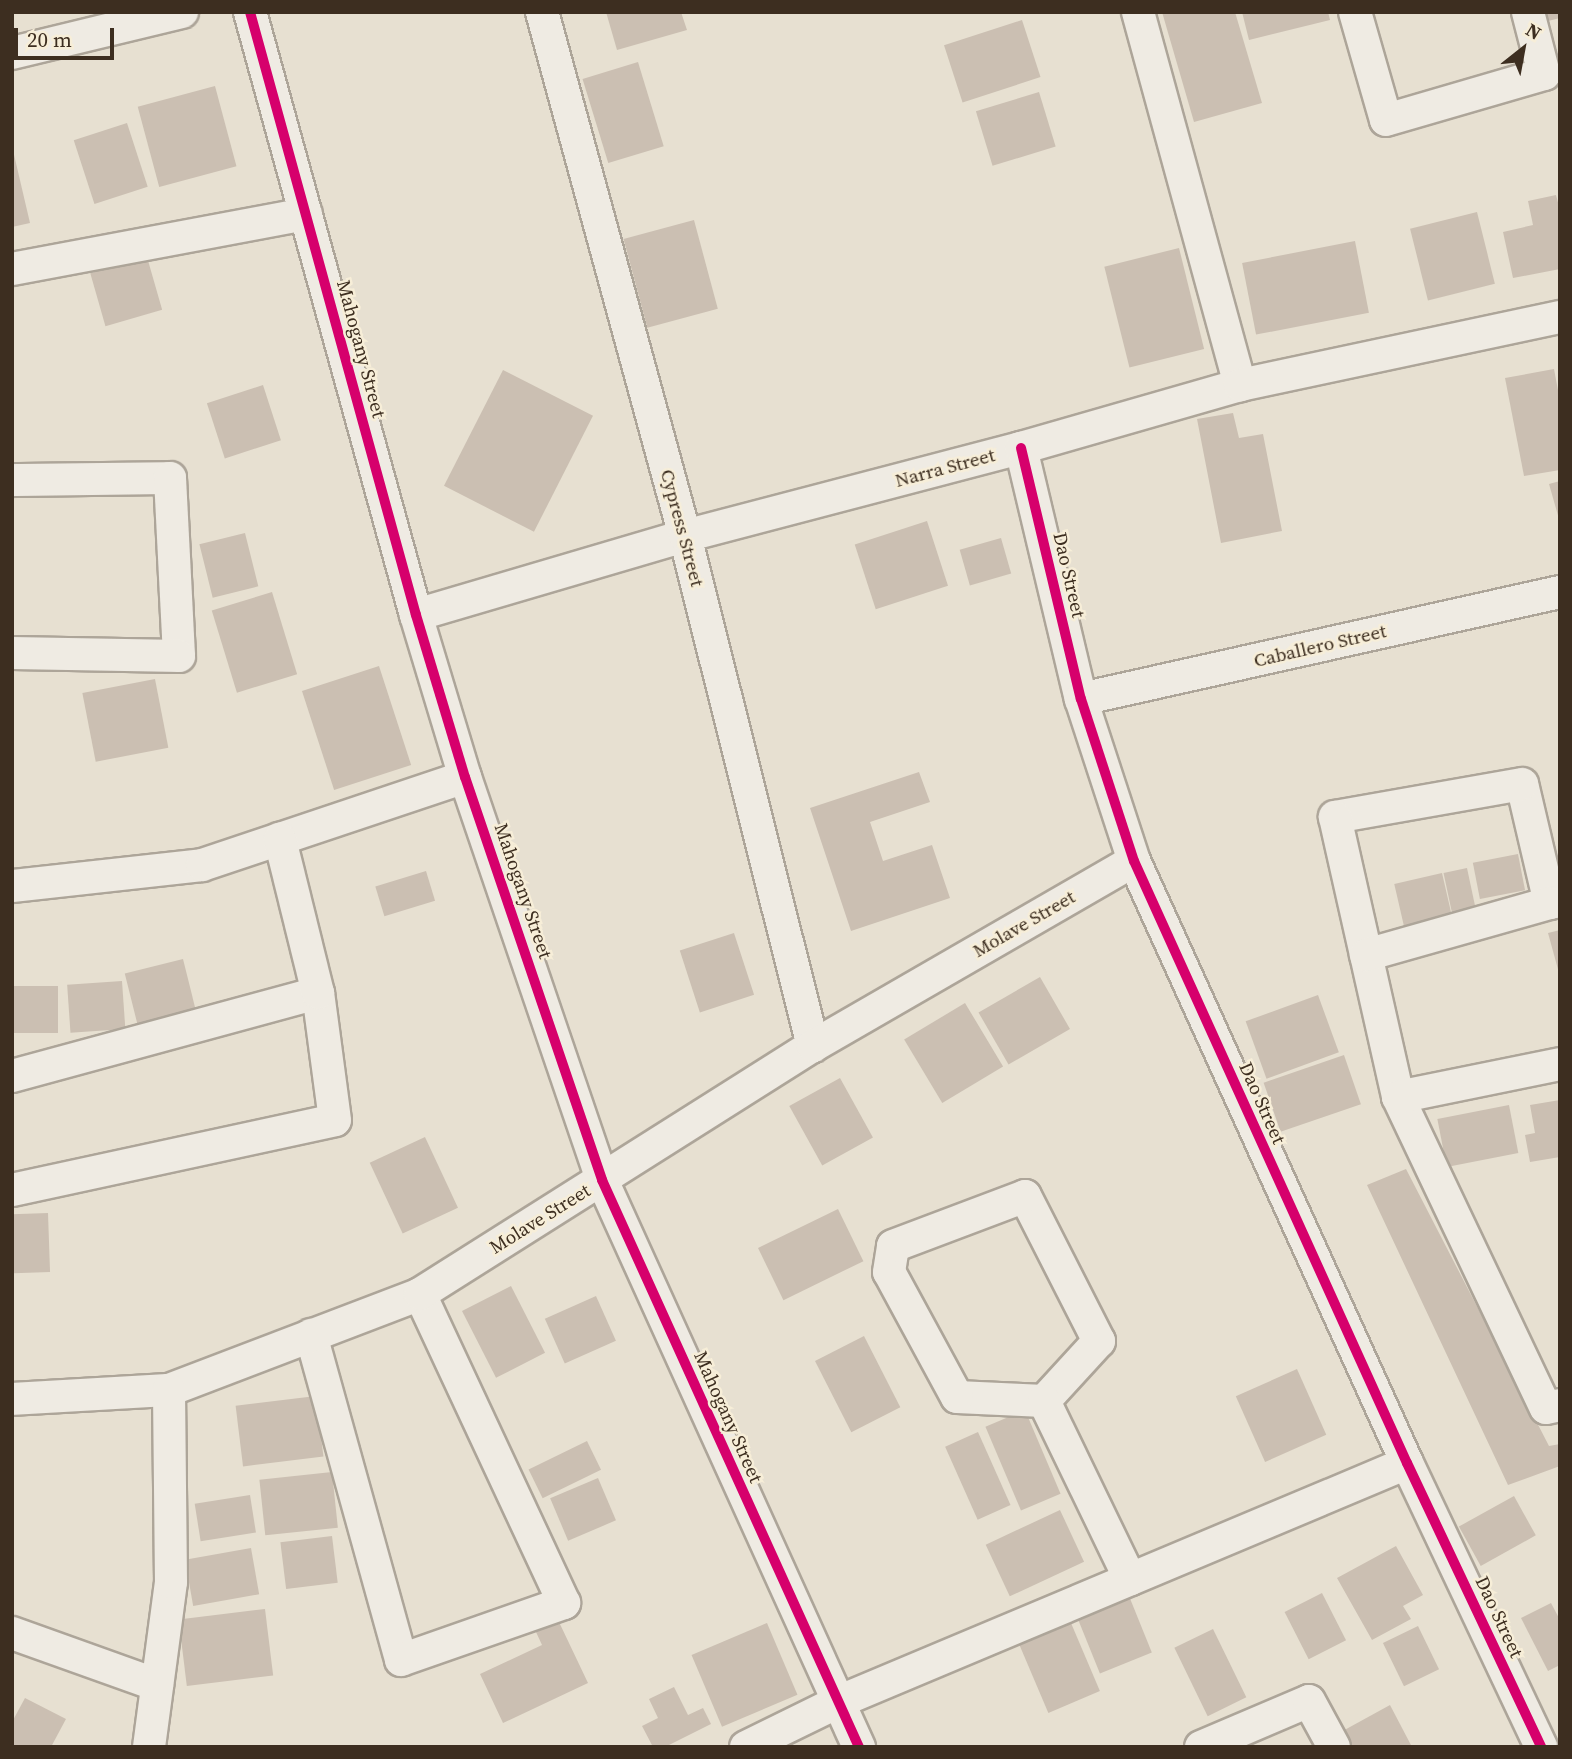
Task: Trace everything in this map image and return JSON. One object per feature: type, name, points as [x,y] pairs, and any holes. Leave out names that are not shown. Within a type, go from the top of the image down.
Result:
[{"type":"street","points":[[12,53],[182,12]]},
{"type":"street","name":"Mahogany Street","points":[[250,12],[416,615],[465,777],[602,1180],[859,1747]]},
{"type":"street","name":"Cypress Street","points":[[542,12],[685,536],[813,1046]]},
{"type":"street","points":[[1138,12],[1240,385]]},
{"type":"street","points":[[1355,12],[1386,120],[1544,74],[1528,12]]},
{"type":"street","points":[[12,269],[306,214]]},
{"type":"street","name":"Narra Street","points":[[416,615],[685,536],[1021,448],[1240,385],[1560,317]]},
{"type":"street","name":"Dao Street","points":[[1021,448],[1081,699],[1134,861],[1407,1463],[1541,1747]]},
{"type":"street","points":[[12,480],[170,478],[179,656],[12,653]]},
{"type":"street","name":"Caballero Street","points":[[1081,699],[1560,592]]},
{"type":"street","points":[[12,886],[202,865],[465,777]]},
{"type":"street","points":[[1366,955],[1555,902],[1522,784],[1335,817],[1366,955],[1398,1097],[1546,1408],[1560,1405]]},
{"type":"street","points":[[12,1190],[335,1120],[318,993],[280,839]]},
{"type":"street","name":"Molave Street","points":[[12,1399],[169,1390],[420,1294],[813,1046],[1134,861]]},
{"type":"street","points":[[12,1076],[318,993]]},
{"type":"street","points":[[1398,1097],[1560,1064]]},
{"type":"street","points":[[1025,1196],[1099,1341],[1044,1401],[957,1397],[889,1272],[893,1246],[1025,1196]]},
{"type":"street","points":[[311,1335],[401,1660],[564,1603],[420,1294]]},
{"type":"street","points":[[149,1747],[170,1582],[169,1390]]},
{"type":"street","points":[[1044,1401],[1130,1579]]},
{"type":"street","points":[[746,1747],[838,1702],[1407,1463]]},
{"type":"street","points":[[12,1633],[157,1685]]},
{"type":"street","points":[[1201,1747],[1309,1701],[1334,1747]]},
{"type":"building","points":[[606,12],[681,12],[687,30],[617,50]]},
{"type":"building","points":[[1162,12],[1235,12],[1262,103],[1194,122]]},
{"type":"building","points":[[1242,12],[1328,12],[1330,20],[1249,40]]},
{"type":"building","points":[[1533,12],[1560,12],[1560,18],[1536,24]]},
{"type":"building","points":[[1022,20],[1041,77],[963,102],[944,45]]},
{"type":"building","points":[[638,62],[664,146],[608,163],[583,79]]},
{"type":"building","points":[[215,86],[236,166],[159,187],[138,107]]},
{"type":"building","points":[[1039,92],[1056,147],[993,166],[976,111]]},
{"type":"building","points":[[127,123],[148,187],[94,204],[74,140]]},
{"type":"building","points":[[12,146],[30,223],[12,227]]},
{"type":"building","points":[[1556,195],[1560,210],[1560,269],[1513,278],[1503,232],[1533,225],[1528,201]]},
{"type":"building","points":[[1477,212],[1495,284],[1428,300],[1410,229]]},
{"type":"building","points":[[694,220],[718,309],[647,328],[623,239]]},
{"type":"building","points":[[1355,241],[1369,313],[1256,335],[1242,263]]},
{"type":"building","points":[[1179,248],[1204,349],[1129,368],[1104,267]]},
{"type":"building","points":[[147,257],[162,310],[105,326],[90,273]]},
{"type":"building","points":[[1554,369],[1560,401],[1560,470],[1524,476],[1505,378]]},
{"type":"building","points":[[503,370],[593,416],[534,532],[444,486]]},
{"type":"building","points":[[263,385],[281,440],[225,458],[207,403]]},
{"type":"building","points":[[1233,413],[1239,438],[1263,434],[1282,531],[1221,543],[1197,419]]},
{"type":"building","points":[[1560,481],[1560,519],[1559,519],[1549,484]]},
{"type":"building","points":[[927,521],[948,586],[876,609],[855,544]]},
{"type":"building","points":[[245,533],[258,586],[213,598],[199,544]]},
{"type":"building","points":[[1001,538],[1011,574],[970,585],[960,550]]},
{"type":"building","points":[[272,592],[297,674],[237,693],[212,610]]},
{"type":"building","points":[[379,666],[411,765],[334,790],[302,691]]},
{"type":"building","points":[[155,679],[168,748],[96,762],[82,693]]},
{"type":"building","points":[[919,772],[930,802],[870,822],[883,861],[932,845],[950,898],[851,931],[810,808]]},
{"type":"building","points":[[1518,854],[1525,890],[1480,899],[1473,863]]},
{"type":"building","points":[[1467,868],[1478,921],[1455,926],[1444,873]]},
{"type":"building","points":[[426,871],[435,901],[384,916],[375,886]]},
{"type":"building","points":[[1442,873],[1454,924],[1406,935],[1394,884]]},
{"type":"building","points":[[1560,930],[1560,973],[1559,973],[1548,933]]},
{"type":"building","points":[[734,933],[754,995],[700,1012],[680,951]]},
{"type":"building","points":[[183,959],[198,1021],[140,1036],[125,974]]},
{"type":"building","points":[[1040,977],[1070,1029],[1009,1064],[979,1012]]},
{"type":"building","points":[[122,981],[125,1029],[70,1033],[67,985]]},
{"type":"building","points":[[12,986],[58,986],[58,1033],[12,1033]]},
{"type":"building","points":[[1318,995],[1339,1052],[1267,1079],[1246,1021]]},
{"type":"building","points":[[965,1003],[1003,1066],[942,1103],[904,1040]]},
{"type":"building","points":[[1344,1055],[1361,1104],[1281,1132],[1264,1083]]},
{"type":"building","points":[[840,1078],[873,1137],[822,1166],[789,1106]]},
{"type":"building","points":[[1560,1100],[1560,1157],[1530,1162],[1525,1135],[1535,1133],[1530,1105]]},
{"type":"building","points":[[1509,1105],[1518,1153],[1447,1167],[1437,1119]]},
{"type":"building","points":[[425,1137],[458,1208],[403,1233],[370,1163]]},
{"type":"building","points":[[1406,1169],[1549,1446],[1560,1444],[1560,1466],[1508,1485],[1367,1185]]},
{"type":"building","points":[[838,1209],[863,1261],[783,1300],[758,1248]]},
{"type":"building","points":[[48,1213],[50,1272],[14,1273],[12,1214]]},
{"type":"building","points":[[511,1286],[545,1353],[496,1378],[462,1311]]},
{"type":"building","points":[[596,1296],[616,1341],[565,1364],[545,1319]]},
{"type":"building","points":[[864,1336],[900,1407],[851,1432],[815,1361]]},
{"type":"building","points":[[1297,1369],[1326,1435],[1265,1462],[1236,1396]]},
{"type":"building","points":[[316,1396],[323,1457],[243,1466],[236,1406]]},
{"type":"building","points":[[1025,1410],[1061,1494],[1021,1511],[985,1427]]},
{"type":"building","points":[[978,1432],[1011,1505],[978,1520],[945,1447]]},
{"type":"building","points":[[587,1441],[601,1470],[543,1498],[529,1469]]},
{"type":"building","points":[[332,1472],[338,1528],[265,1535],[259,1480]]},
{"type":"building","points":[[598,1478],[616,1520],[568,1541],[550,1498]]},
{"type":"building","points":[[250,1495],[256,1533],[201,1541],[195,1504]]},
{"type":"building","points":[[1514,1496],[1536,1535],[1481,1566],[1459,1527]]},
{"type":"building","points":[[1060,1510],[1084,1562],[1010,1596],[986,1545]]},
{"type":"building","points":[[332,1536],[338,1583],[286,1589],[280,1542]]},
{"type":"building","points":[[1396,1546],[1423,1595],[1403,1606],[1411,1619],[1372,1640],[1337,1578]]},
{"type":"building","points":[[251,1548],[259,1594],[193,1606],[185,1560]]},
{"type":"building","points":[[1322,1593],[1346,1640],[1309,1659],[1285,1612]]},
{"type":"building","points":[[1129,1596],[1152,1653],[1100,1674],[1077,1617]]},
{"type":"building","points":[[1551,1603],[1560,1620],[1560,1665],[1548,1671],[1521,1618]]},
{"type":"building","points":[[265,1609],[273,1676],[187,1686],[179,1620]]},
{"type":"building","points":[[559,1622],[588,1683],[503,1723],[480,1674],[542,1645],[536,1632]]},
{"type":"building","points":[[767,1623],[797,1695],[722,1727],[692,1655]]},
{"type":"building","points":[[1071,1623],[1100,1691],[1048,1713],[1019,1645]]},
{"type":"building","points":[[1418,1626],[1439,1669],[1404,1686],[1383,1643]]},
{"type":"building","points":[[1213,1629],[1246,1697],[1208,1716],[1174,1648]]},
{"type":"building","points":[[674,1687],[688,1715],[703,1708],[711,1724],[665,1747],[653,1747],[642,1726],[658,1718],[649,1699]]},
{"type":"building","points":[[25,1698],[66,1719],[51,1747],[12,1747],[12,1722]]},
{"type":"building","points":[[1390,1705],[1412,1747],[1347,1747],[1339,1733]]},
{"type":"cycle path","points":[[250,12],[416,615],[465,777],[602,1180],[859,1747]]},
{"type":"cycle path","points":[[1021,448],[1081,699],[1134,861],[1407,1463],[1541,1747]]}]
